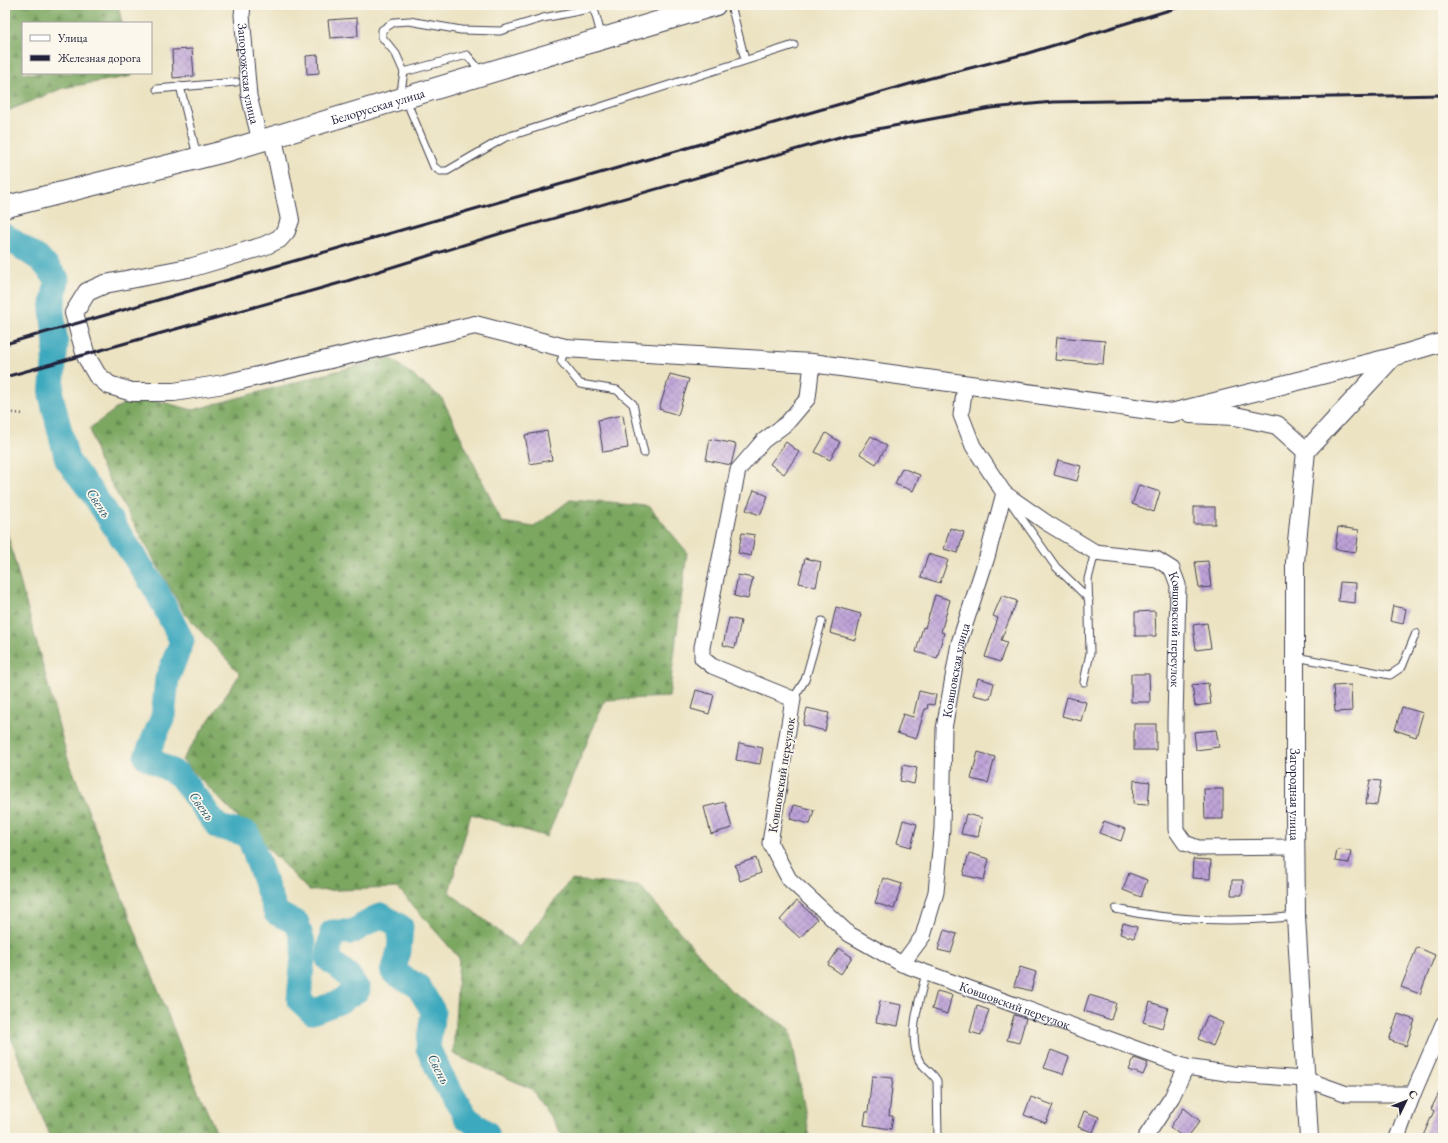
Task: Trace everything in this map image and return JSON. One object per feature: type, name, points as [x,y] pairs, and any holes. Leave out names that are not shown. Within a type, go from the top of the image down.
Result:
[{"type":"main road","name":"Белорусская улица","points":[[5,207],[198,158],[266,139],[715,5]]},
{"type":"street","name":"Запорожская улица","points":[[243,5],[242,15],[249,96],[266,139]]},
{"type":"street","points":[[266,139],[290,220],[286,231],[279,239],[264,246],[193,267],[105,284],[87,292],[80,302],[74,313],[86,356],[97,374],[109,385],[132,392],[174,392],[217,385],[475,325],[565,348],[812,363],[1171,413],[1235,416],[1277,425],[1306,451],[1393,357]]},
{"type":"street","points":[[1171,413],[1393,357],[1443,342]]},
{"type":"street","name":"Ковшовский переулок","points":[[812,363],[808,398],[787,423],[763,441],[738,470],[702,647],[702,658],[712,666],[793,699],[770,843],[789,879],[849,934],[902,964],[1186,1067],[1234,1074],[1305,1079],[1347,1094],[1413,1094]]},
{"type":"street","points":[[965,385],[961,415],[974,446],[1004,493]]},
{"type":"street","name":"Загородная улица","points":[[1306,451],[1295,562],[1294,656],[1296,916],[1309,1138]]},
{"type":"street","name":"Ковшовский переулок","points":[[1004,493],[1046,523],[1095,552],[1156,559],[1172,569],[1178,585],[1175,722],[1176,830],[1185,843],[1198,848],[1295,847]]},
{"type":"street","name":"Ковшовская улица","points":[[902,964],[923,936],[936,892],[942,829],[944,729],[959,643],[987,557],[1004,493]]},
{"type":"street","points":[[1397,1138],[1413,1094],[1443,1024]]},
{"type":"street","points":[[1145,1138],[1172,1097],[1186,1067]]},
{"type":"lane","points":[[731,5],[745,60]]},
{"type":"lane","points":[[602,39],[593,7],[543,18],[500,31],[462,30],[409,21],[394,22],[382,30],[382,37],[396,54],[404,72],[403,99],[434,167],[440,171],[447,171],[504,138],[794,45]]},
{"type":"lane","points":[[404,72],[467,55],[484,74]]},
{"type":"lane","points":[[157,89],[236,82]]},
{"type":"lane","points":[[180,86],[198,158]]},
{"type":"lane","points":[[565,348],[561,361],[580,384],[617,390],[633,404],[644,453]]},
{"type":"lane","points":[[1004,493],[1056,567],[1089,599]]},
{"type":"lane","points":[[1084,682],[1090,653],[1088,579],[1095,552]]},
{"type":"lane","points":[[793,699],[805,680],[822,621]]},
{"type":"lane","points":[[1294,656],[1390,675],[1402,667],[1416,632]]},
{"type":"lane","points":[[1116,909],[1163,917],[1268,920],[1296,916]]},
{"type":"lane","points":[[926,973],[916,1024],[914,1045],[918,1060],[934,1075],[937,1081],[938,1138]]},
{"type":"path","points":[[5,412],[24,414]]},
{"type":"green space","points":[[5,5],[118,5],[122,22],[22,22],[22,74],[132,74],[132,76],[63,88],[5,112]]},
{"type":"green space","points":[[389,357],[442,398],[502,522],[534,527],[570,500],[649,506],[687,552],[669,697],[605,700],[547,837],[471,814],[449,892],[519,947],[570,880],[640,886],[731,991],[790,1029],[810,1138],[564,1138],[532,1089],[453,1054],[459,958],[398,888],[309,891],[182,760],[240,674],[184,613],[98,460],[90,428],[135,395],[193,410]]},
{"type":"green space","points":[[5,525],[67,756],[195,1084],[219,1138],[51,1138],[5,1023]]},
{"type":"building","points":[[357,18],[358,36],[330,38],[328,20]]},
{"type":"building","points":[[192,49],[194,76],[173,78],[172,50]]},
{"type":"building","points":[[318,55],[319,73],[307,74],[306,56]]},
{"type":"building","points":[[1057,337],[1105,341],[1103,364],[1055,360]]},
{"type":"building","points":[[670,374],[689,379],[678,415],[659,409]]},
{"type":"building","points":[[623,415],[628,448],[603,452],[598,420]]},
{"type":"building","points":[[547,431],[552,460],[530,464],[525,435]]},
{"type":"building","points":[[826,433],[840,442],[830,460],[815,452]]},
{"type":"building","points":[[871,436],[887,446],[876,464],[860,454]]},
{"type":"building","points":[[710,439],[736,444],[731,465],[706,460]]},
{"type":"building","points":[[786,442],[799,452],[784,474],[770,464]]},
{"type":"building","points":[[1058,460],[1081,466],[1077,481],[1054,475]]},
{"type":"building","points":[[902,468],[920,475],[913,491],[895,484]]},
{"type":"building","points":[[1139,485],[1160,492],[1154,512],[1132,504]]},
{"type":"building","points":[[754,490],[768,496],[760,515],[746,510]]},
{"type":"building","points":[[1194,507],[1215,507],[1215,524],[1194,524]]},
{"type":"building","points":[[1338,527],[1359,530],[1356,552],[1335,549]]},
{"type":"building","points":[[950,528],[964,532],[958,553],[944,549]]},
{"type":"building","points":[[742,533],[755,535],[751,556],[738,553]]},
{"type":"building","points":[[928,554],[948,560],[940,583],[921,577]]},
{"type":"building","points":[[805,558],[821,562],[816,587],[799,583]]},
{"type":"building","points":[[1208,561],[1211,587],[1199,588],[1195,562]]},
{"type":"building","points":[[738,575],[753,578],[748,599],[734,596]]},
{"type":"building","points":[[1340,582],[1356,583],[1355,603],[1338,601]]},
{"type":"building","points":[[935,595],[950,600],[941,632],[944,633],[937,658],[916,652],[923,627],[925,628]]},
{"type":"building","points":[[1002,595],[1017,601],[1001,640],[1007,642],[1000,662],[985,657],[998,618],[993,616]]},
{"type":"building","points":[[1393,606],[1406,609],[1403,624],[1390,621]]},
{"type":"building","points":[[836,607],[861,614],[855,640],[830,633]]},
{"type":"building","points":[[1155,611],[1156,636],[1135,636],[1135,612]]},
{"type":"building","points":[[729,618],[741,621],[735,648],[723,645]]},
{"type":"building","points":[[1207,623],[1211,648],[1196,650],[1193,625]]},
{"type":"building","points":[[1131,674],[1149,674],[1150,702],[1131,702]]},
{"type":"building","points":[[978,678],[994,683],[990,699],[973,695]]},
{"type":"building","points":[[1208,683],[1211,704],[1195,706],[1192,685]]},
{"type":"building","points":[[1351,685],[1352,711],[1335,712],[1333,686]]},
{"type":"building","points":[[696,690],[714,695],[709,714],[691,709]]},
{"type":"building","points":[[919,691],[936,695],[934,705],[928,704],[927,709],[925,709],[916,739],[897,733],[903,714],[913,717]]},
{"type":"building","points":[[1067,697],[1086,702],[1081,721],[1062,716]]},
{"type":"building","points":[[1402,707],[1423,713],[1416,737],[1395,730]]},
{"type":"building","points":[[807,708],[829,713],[825,731],[803,725]]},
{"type":"building","points":[[1134,724],[1156,724],[1156,750],[1134,750]]},
{"type":"building","points":[[1216,730],[1219,747],[1196,750],[1194,732]]},
{"type":"building","points":[[739,743],[763,748],[760,764],[736,760]]},
{"type":"building","points":[[978,752],[995,757],[988,783],[971,779]]},
{"type":"building","points":[[903,765],[917,768],[914,784],[900,781]]},
{"type":"building","points":[[1134,780],[1150,782],[1148,805],[1133,804]]},
{"type":"building","points":[[1370,780],[1381,781],[1377,805],[1366,804]]},
{"type":"building","points":[[1204,789],[1223,789],[1223,819],[1205,819]]},
{"type":"building","points":[[725,802],[732,828],[711,834],[704,807]]},
{"type":"building","points":[[794,805],[814,810],[810,824],[790,819]]},
{"type":"building","points":[[966,814],[982,818],[978,837],[961,834]]},
{"type":"building","points":[[903,820],[917,824],[911,847],[897,843]]},
{"type":"building","points":[[1104,821],[1125,829],[1121,841],[1099,833]]},
{"type":"building","points":[[1337,850],[1351,851],[1349,863],[1335,861]]},
{"type":"building","points":[[969,853],[989,859],[984,880],[963,875]]},
{"type":"building","points":[[756,858],[761,873],[740,881],[735,865]]},
{"type":"building","points":[[1193,859],[1211,860],[1210,879],[1192,878]]},
{"type":"building","points":[[1129,873],[1147,880],[1141,897],[1123,890]]},
{"type":"building","points":[[883,878],[902,884],[894,909],[875,903]]},
{"type":"building","points":[[1232,880],[1243,880],[1242,895],[1231,895]]},
{"type":"building","points":[[797,901],[817,919],[800,938],[780,920]]},
{"type":"building","points":[[1123,923],[1137,927],[1134,938],[1120,934]]},
{"type":"building","points":[[944,930],[957,934],[951,953],[938,950]]},
{"type":"building","points":[[1417,947],[1435,955],[1420,994],[1401,987]]},
{"type":"building","points":[[839,948],[852,957],[841,974],[828,965]]},
{"type":"building","points":[[1020,967],[1036,972],[1031,991],[1014,986]]},
{"type":"building","points":[[937,991],[952,995],[947,1014],[932,1009]]},
{"type":"building","points":[[1089,995],[1116,1003],[1111,1020],[1084,1011]]},
{"type":"building","points":[[880,1001],[902,1005],[898,1026],[876,1022]]},
{"type":"building","points":[[1150,1002],[1168,1008],[1162,1028],[1143,1022]]},
{"type":"building","points":[[977,1006],[989,1010],[981,1035],[970,1032]]},
{"type":"building","points":[[1398,1014],[1415,1020],[1406,1046],[1389,1040]]},
{"type":"building","points":[[1014,1015],[1026,1018],[1019,1043],[1007,1040]]},
{"type":"building","points":[[1207,1016],[1223,1023],[1213,1046],[1198,1039]]},
{"type":"building","points":[[1051,1050],[1069,1057],[1063,1074],[1044,1068]]},
{"type":"building","points":[[1134,1058],[1148,1063],[1143,1075],[1129,1070]]},
{"type":"building","points":[[872,1076],[893,1078],[889,1116],[893,1116],[891,1129],[864,1125],[866,1112],[868,1112]]},
{"type":"building","points":[[1443,1085],[1443,1138],[1422,1138],[1434,1111],[1431,1109]]},
{"type":"building","points":[[1031,1097],[1053,1105],[1046,1123],[1024,1115]]},
{"type":"building","points":[[1184,1108],[1200,1121],[1187,1138],[1184,1138],[1170,1127]]},
{"type":"building","points":[[1084,1111],[1099,1117],[1093,1132],[1078,1127]]},
{"type":"waterway","name":"Свень","points":[[5,236],[41,260],[57,279],[52,310],[56,345],[51,395],[67,460],[93,494],[155,588],[182,641],[167,679],[163,717],[146,757],[179,775],[218,827],[248,834],[276,913],[297,923],[304,945],[299,1000],[312,1012],[339,1002],[358,990],[348,975],[328,959],[332,932],[352,932],[381,915],[401,927],[399,951],[393,972],[418,986],[433,1011],[428,1048],[443,1080],[467,1118],[487,1133],[481,1138]]},
{"type":"railway","points":[[5,344],[927,79],[1025,54],[1186,5]]},
{"type":"railway","points":[[5,377],[347,281],[502,233],[850,134],[991,108],[1053,102],[1443,95]]}]
